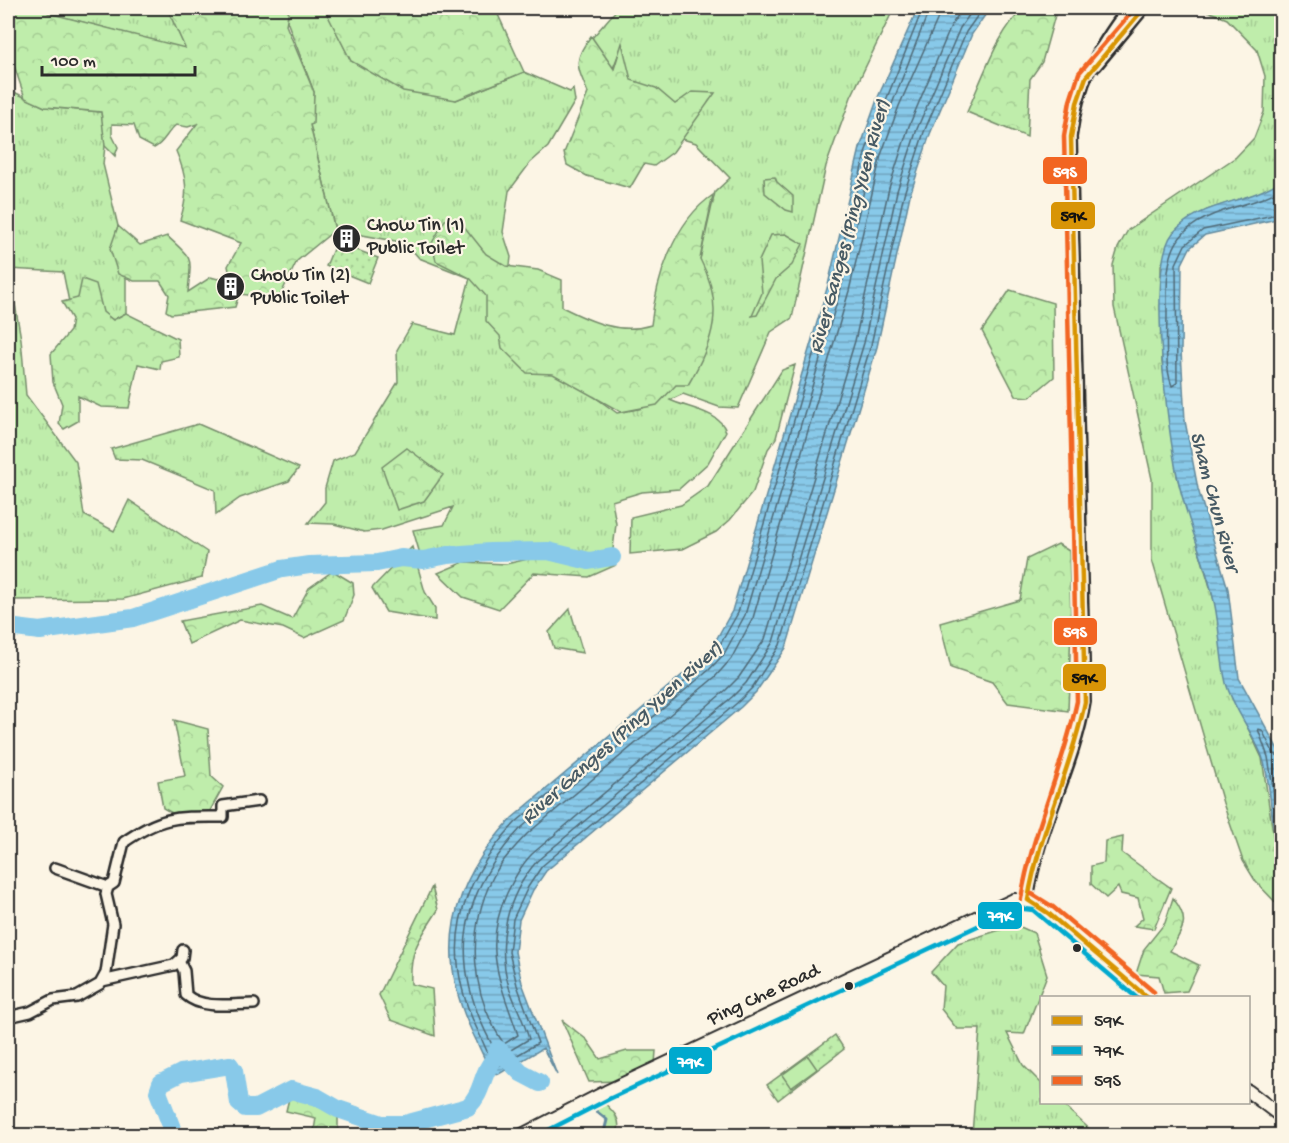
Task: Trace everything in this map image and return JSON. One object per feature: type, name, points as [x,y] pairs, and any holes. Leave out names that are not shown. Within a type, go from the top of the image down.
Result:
[{"type":"street","points":[[1128,8],[1101,43],[1077,103],[1071,137],[1085,702],[1079,730],[1034,863],[1028,900],[1048,913],[1147,996]]},
{"type":"street","points":[[1086,77],[1144,8]]},
{"type":"street","points":[[8,1017],[30,1012],[53,1000],[88,993],[102,981],[106,973],[113,924],[106,898],[108,887],[114,883],[124,842],[143,829],[174,817],[223,817],[223,806],[259,801]]},
{"type":"street","points":[[55,868],[108,887]]},
{"type":"street","name":"Ping Che Road","points":[[520,1136],[606,1092],[1003,905],[1014,900],[1028,900]]},
{"type":"street","points":[[102,981],[149,972],[179,961],[183,958],[183,950]]},
{"type":"street","points":[[179,961],[184,971],[186,995],[192,1000],[204,1004],[254,1004]]},
{"type":"street","points":[[1250,1093],[1281,1117]]},
{"type":"green space","points":[[8,8],[47,8],[48,13],[185,48],[167,8],[289,8],[286,25],[314,92],[313,124],[310,125],[335,230],[297,261],[279,298],[239,294],[235,307],[171,314],[166,311],[169,295],[160,281],[134,281],[118,274],[110,249],[118,226],[140,245],[167,236],[176,244],[189,260],[188,292],[211,277],[218,279],[225,277],[238,293],[239,276],[230,275],[228,266],[241,243],[180,220],[186,185],[176,151],[197,124],[188,127],[176,125],[154,148],[139,140],[134,125],[112,124],[112,135],[118,147],[115,156],[105,146],[101,112],[45,107],[25,98],[8,48]]},
{"type":"green space","points":[[47,8],[167,8],[186,49],[48,13]]},
{"type":"green space","points":[[289,8],[325,8],[351,61],[456,100],[524,72],[570,92],[573,89],[575,101],[548,147],[530,163],[509,191],[503,232],[511,257],[502,330],[617,413],[643,408],[700,259],[715,192],[730,178],[696,143],[679,138],[628,80],[622,45],[612,71],[592,38],[618,8],[894,8],[851,97],[826,166],[792,318],[771,332],[738,408],[719,407],[683,394],[670,400],[717,419],[726,431],[708,463],[679,489],[642,492],[612,501],[616,524],[612,557],[589,561],[548,551],[454,554],[424,568],[413,530],[444,525],[453,507],[382,530],[364,532],[334,524],[308,523],[325,502],[325,488],[333,461],[355,452],[398,382],[397,350],[412,324],[455,335],[470,278],[419,258],[406,243],[335,230],[310,125],[314,92],[287,21]]},
{"type":"green space","points":[[324,8],[495,8],[524,72],[456,100],[403,91],[351,61]]},
{"type":"green space","points":[[1025,8],[1057,8],[1042,62],[1030,79],[1027,137],[967,112],[999,41]]},
{"type":"green space","points":[[1177,8],[1281,8],[1281,180],[1268,190],[1207,210],[1187,222],[1161,265],[1162,362],[1177,476],[1216,607],[1227,684],[1262,758],[1274,840],[1281,859],[1281,908],[1256,882],[1243,861],[1223,803],[1152,560],[1152,479],[1114,307],[1113,265],[1118,248],[1128,230],[1236,157],[1254,138],[1264,112],[1265,76],[1257,50],[1227,19],[1205,10],[1176,10]]},
{"type":"green space","points":[[591,36],[614,69],[622,43],[631,80],[656,88],[675,104],[692,92],[715,93],[673,152],[654,166],[644,164],[630,188],[587,176],[567,165],[564,153],[588,93],[579,70],[579,58]]},
{"type":"green space","points":[[14,92],[45,107],[102,112],[105,146],[103,164],[118,226],[111,252],[126,277],[126,313],[113,320],[78,298],[69,302],[63,272],[9,269],[21,339],[26,395],[76,462],[84,515],[114,531],[129,500],[207,552],[202,578],[123,599],[8,600],[8,98]]},
{"type":"green space","points":[[775,177],[777,182],[793,196],[793,212],[786,210],[765,193],[764,178]]},
{"type":"green space","points":[[713,195],[700,259],[708,276],[714,308],[710,338],[704,353],[688,385],[676,385],[657,405],[621,412],[553,374],[527,373],[502,348],[500,336],[486,321],[486,296],[470,278],[436,261],[432,243],[445,220],[459,220],[486,254],[506,266],[538,270],[562,280],[562,307],[605,325],[639,328],[651,325],[662,271],[677,236],[699,206]]},
{"type":"green space","points":[[786,234],[803,244],[792,265],[776,279],[757,315],[752,316],[762,293],[759,261],[771,235]]},
{"type":"green space","points":[[336,242],[378,258],[368,283],[326,266]]},
{"type":"green space","points":[[82,279],[96,284],[103,312],[113,320],[126,313],[178,339],[179,357],[161,361],[160,369],[138,364],[129,408],[101,407],[78,396],[78,421],[64,429],[59,424],[62,404],[53,382],[51,354],[70,331],[72,319],[62,302],[78,298]]},
{"type":"green space","points":[[1010,290],[1053,303],[1054,377],[1030,397],[1016,396],[982,331]]},
{"type":"green space","points":[[795,365],[776,438],[768,449],[753,492],[730,520],[716,532],[682,549],[630,554],[631,517],[681,505],[708,486],[782,370]]},
{"type":"green space","points":[[198,424],[299,468],[289,481],[240,498],[216,515],[215,490],[142,460],[115,459],[111,449]]},
{"type":"green space","points":[[407,448],[443,475],[424,501],[397,510],[382,467]]},
{"type":"green space","points":[[1058,544],[1069,551],[1071,627],[1068,711],[1008,703],[992,682],[951,668],[940,623],[1020,600],[1027,559]]},
{"type":"green space","points":[[412,547],[425,592],[435,608],[435,620],[386,612],[372,588]]},
{"type":"green space","points":[[537,557],[614,566],[589,577],[534,573],[499,609],[463,597],[438,573],[464,562],[506,564]]},
{"type":"green space","points":[[333,571],[353,583],[354,595],[344,620],[304,638],[283,628],[240,620],[189,644],[180,621],[262,606],[292,619],[309,588]]},
{"type":"green space","points":[[570,609],[583,653],[554,648],[549,632]]},
{"type":"green space","points":[[174,720],[208,729],[211,776],[223,787],[207,816],[190,823],[163,808],[158,781],[185,776]]},
{"type":"green space","points":[[1123,837],[1122,853],[1171,888],[1154,929],[1134,926],[1143,918],[1138,898],[1121,894],[1118,887],[1106,898],[1091,884],[1091,866],[1104,863],[1105,841]]},
{"type":"green space","points":[[432,887],[438,910],[414,953],[411,984],[432,989],[435,1036],[391,1020],[379,995]]},
{"type":"green space","points":[[1173,898],[1182,913],[1183,924],[1170,951],[1199,965],[1187,991],[1164,993],[1159,976],[1136,974],[1144,949],[1165,923]]},
{"type":"green space","points":[[1016,925],[1034,933],[1047,975],[1024,1034],[1007,1033],[1023,1065],[1040,1082],[1040,1104],[1062,1104],[1096,1135],[972,1135],[980,1029],[957,1029],[941,1009],[943,986],[931,972],[958,943]]},
{"type":"green space","points":[[562,1020],[587,1040],[600,1059],[627,1051],[656,1051],[655,1064],[619,1081],[589,1082]]},
{"type":"green space","points":[[835,1035],[844,1049],[778,1100],[767,1085]]},
{"type":"green space","points":[[808,1056],[817,1069],[791,1088],[782,1075]]},
{"type":"green space","points":[[291,1090],[317,1097],[338,1109],[338,1129],[331,1132],[314,1130],[316,1118],[286,1111]]},
{"type":"green space","points":[[602,1101],[618,1120],[616,1135],[603,1135],[607,1120],[591,1107]]},
{"type":"water","points":[[918,8],[990,8],[972,34],[930,134],[910,195],[877,347],[786,648],[756,692],[741,707],[546,871],[533,890],[519,920],[515,952],[522,983],[557,1075],[543,1048],[499,1074],[493,1073],[461,1006],[454,976],[452,948],[454,921],[462,894],[474,868],[512,818],[700,660],[712,647],[732,611],[828,285],[860,148],[878,97]]},
{"type":"water","points":[[1281,180],[1281,218],[1205,235],[1190,248],[1182,264],[1181,351],[1185,421],[1198,489],[1228,589],[1239,678],[1281,755],[1281,859],[1262,756],[1226,683],[1217,615],[1207,573],[1185,508],[1177,475],[1165,388],[1160,313],[1165,251],[1173,233],[1184,223],[1211,208],[1254,194]]},
{"type":"waterway","name":"River Ganges (Ping Yuen River)","points":[[8,627],[40,631],[133,618],[282,569],[309,565],[377,563],[401,558],[423,560],[448,555],[490,552],[548,551],[589,561],[612,557]]},
{"type":"waterway","name":"River Ganges (Ping Yuen River)","points":[[498,1049],[521,1073],[540,1083]]},
{"type":"waterway","name":"River Ganges (Ping Yuen River)","points":[[175,1136],[158,1092],[161,1083],[181,1073],[230,1065],[234,1071],[239,1103],[245,1108],[256,1108],[291,1090],[317,1097],[338,1109],[382,1124],[405,1124],[468,1107],[478,1094],[493,1060],[500,1053]]},
{"type":"waterway","name":"River Ganges (Ping Yuen River)","points":[[591,1107],[607,1120],[603,1136]]},
{"type":"transit line","name":"59S","points":[[1021,899],[1032,849],[1064,751],[1077,701],[1064,136],[1070,101],[1079,73],[1135,8]]},
{"type":"transit line","name":"59K","points":[[1028,900],[1040,850],[1072,752],[1085,702],[1071,137],[1077,103],[1086,77],[1144,8]]},
{"type":"transit line","name":"59S","points":[[1032,894],[1053,907],[1154,992]]},
{"type":"transit line","name":"59K","points":[[1028,900],[1048,913],[1146,996]]},
{"type":"transit line","name":"79K","points":[[537,1136],[609,1099],[1016,908],[1033,910],[1135,996]]},
{"type":"place","name":"Chow Tin (1) Public Toilet","points":[[346,238]]},
{"type":"place","name":"Chow Tin (2) Public Toilet","points":[[230,287]]},
{"type":"water label","name":"Sham Chun River","points":[[1213,502]]}]
